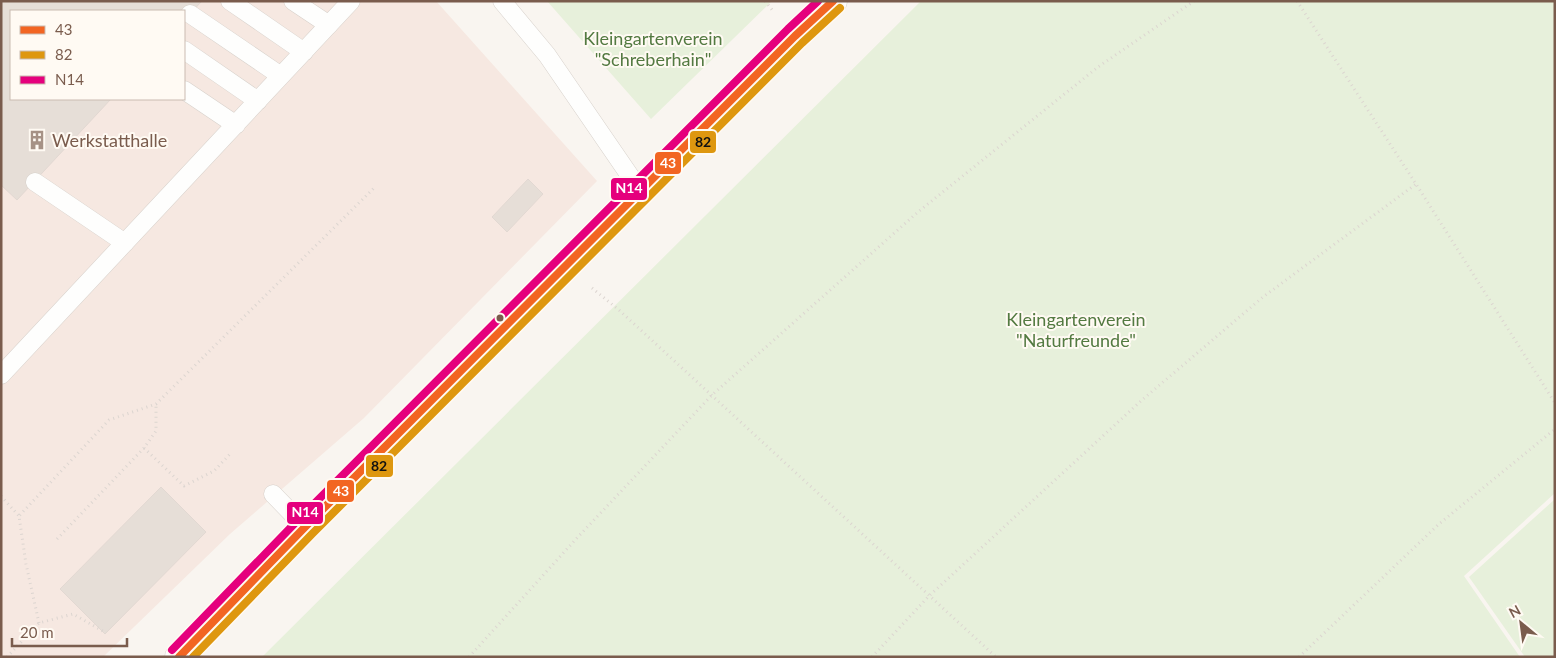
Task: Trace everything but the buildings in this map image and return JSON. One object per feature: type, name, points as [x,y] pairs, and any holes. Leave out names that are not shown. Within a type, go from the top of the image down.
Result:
[{"type":"main road","points":[[179,657],[305,527],[795,36],[833,1]]},
{"type":"lane","points":[[230,1],[304,52]]},
{"type":"lane","points":[[293,1],[328,25]]},
{"type":"lane","points":[[1,375],[351,1]]},
{"type":"lane","points":[[502,1],[547,55],[640,192]]},
{"type":"lane","points":[[190,14],[281,76]]},
{"type":"lane","points":[[185,51],[258,101]]},
{"type":"lane","points":[[185,91],[236,125]]},
{"type":"lane","points":[[34,182],[125,242]]},
{"type":"lane","points":[[272,494],[305,527]]},
{"type":"path","points":[[469,657],[576,539],[712,395],[918,212],[1098,67],[1194,1]]},
{"type":"path","points":[[1297,1],[1555,403]]},
{"type":"path","points":[[872,657],[930,596],[1142,400],[1263,297],[1416,184]]},
{"type":"path","points":[[19,516],[109,420],[156,404],[374,188]]},
{"type":"path","points":[[619,310],[996,657]]},
{"type":"path","points":[[57,539],[144,448],[156,431],[156,404]]},
{"type":"path","points":[[1299,657],[1439,524],[1555,429]]},
{"type":"path","points":[[144,448],[184,486],[214,470],[230,454]]},
{"type":"path","points":[[1,496],[19,516],[26,564],[40,623]]},
{"type":"path","points":[[7,657],[40,623],[72,614],[103,631]]},
{"type":"shaded area","points":[[1,1],[436,1],[597,181],[364,418],[230,534],[103,657],[1,657]]},
{"type":"green space","name":"Kleingartenverein \"Schreberhain\"","points":[[547,1],[772,1],[651,119]]},
{"type":"green space","name":"Kleingartenverein \"Naturfreunde\"","points":[[921,1],[1555,1],[1555,493],[1464,576],[1520,657],[262,657]]},
{"type":"green space","points":[[1555,499],[1555,657],[1525,657],[1469,577]]},
{"type":"transit line","name":"N14","points":[[172,650],[298,520],[818,1]]},
{"type":"transit line","name":"43","points":[[179,657],[305,527],[795,36],[833,1]]},
{"type":"transit line","name":"82","points":[[193,657],[312,534],[802,43],[840,8]]},
{"type":"place","name":"Werkstatthalle","points":[[37,140]]}]
